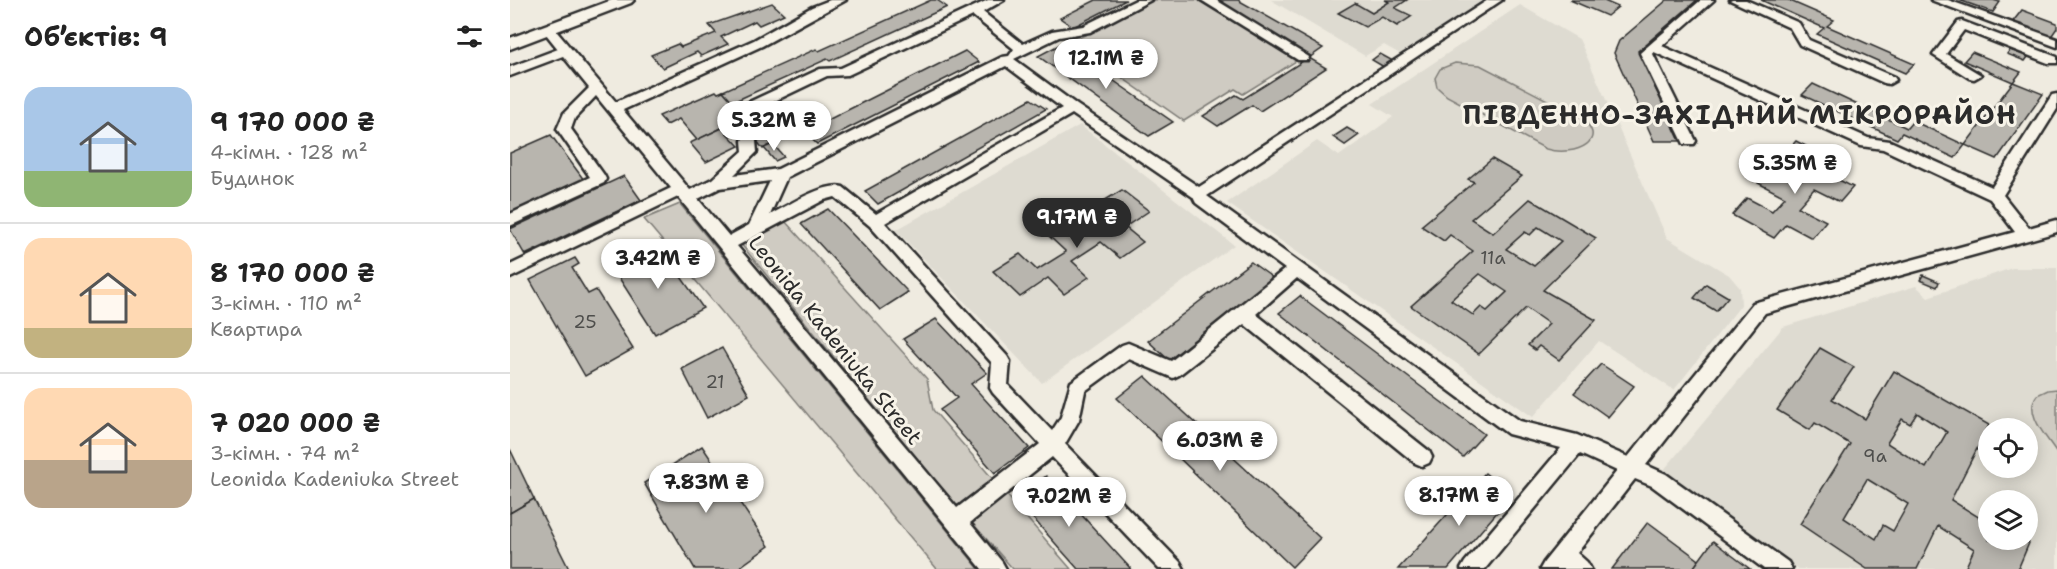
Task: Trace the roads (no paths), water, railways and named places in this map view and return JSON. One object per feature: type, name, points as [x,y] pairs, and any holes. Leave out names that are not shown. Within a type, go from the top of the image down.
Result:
[{"type":"main road","points":[[510,44],[626,0]]},
{"type":"street","points":[[616,108],[758,43],[816,10],[840,0]]},
{"type":"street","points":[[717,183],[750,152],[748,141],[757,115],[752,105],[825,72],[843,72],[998,0]]},
{"type":"street","points":[[510,272],[685,193],[717,183],[781,174],[1007,60],[1022,49],[1056,33],[1086,29],[1145,0]]},
{"type":"street","points":[[1207,0],[1304,57]]},
{"type":"street","points":[[1199,194],[1496,0]]},
{"type":"street","points":[[1689,141],[1646,53],[1708,0]]},
{"type":"street","points":[[1736,0],[1796,26],[1804,42],[1889,80]]},
{"type":"street","points":[[1937,0],[2057,43]]},
{"type":"street","points":[[974,11],[1022,49]]},
{"type":"street","points":[[1974,75],[1939,55],[1962,25],[2056,60]]},
{"type":"street","name":"Leonida Kadeniuka Street","points":[[548,29],[616,108],[995,569]]},
{"type":"street","points":[[1653,47],[1866,143],[1885,144],[1995,195],[2025,234]]},
{"type":"street","points":[[510,72],[567,50]]},
{"type":"street","points":[[1007,60],[1072,108],[1199,194],[1201,199],[1515,428],[1577,444],[1633,466],[1659,480],[1781,569]]},
{"type":"street","points":[[510,220],[599,179],[564,129],[568,116],[598,87]]},
{"type":"street","points":[[1995,195],[2057,98]]},
{"type":"street","points":[[875,222],[1072,108]]},
{"type":"street","points":[[754,230],[781,174]]},
{"type":"street","points":[[727,244],[819,196],[838,191],[875,222],[1001,362],[999,388],[1173,569]]},
{"type":"street","points":[[1580,569],[1557,562],[1759,308],[2057,226]]},
{"type":"street","points":[[956,521],[1054,444],[1071,420],[1077,387],[1128,350],[1173,370],[1296,269]]},
{"type":"street","points":[[1244,314],[1422,457]]},
{"type":"street","points":[[1472,569],[1577,444]]},
{"type":"district","name":"ПІВДЕННО-ЗАХІДНИЙ МІКРОРАЙОН","points":[[1740,114]]}]
